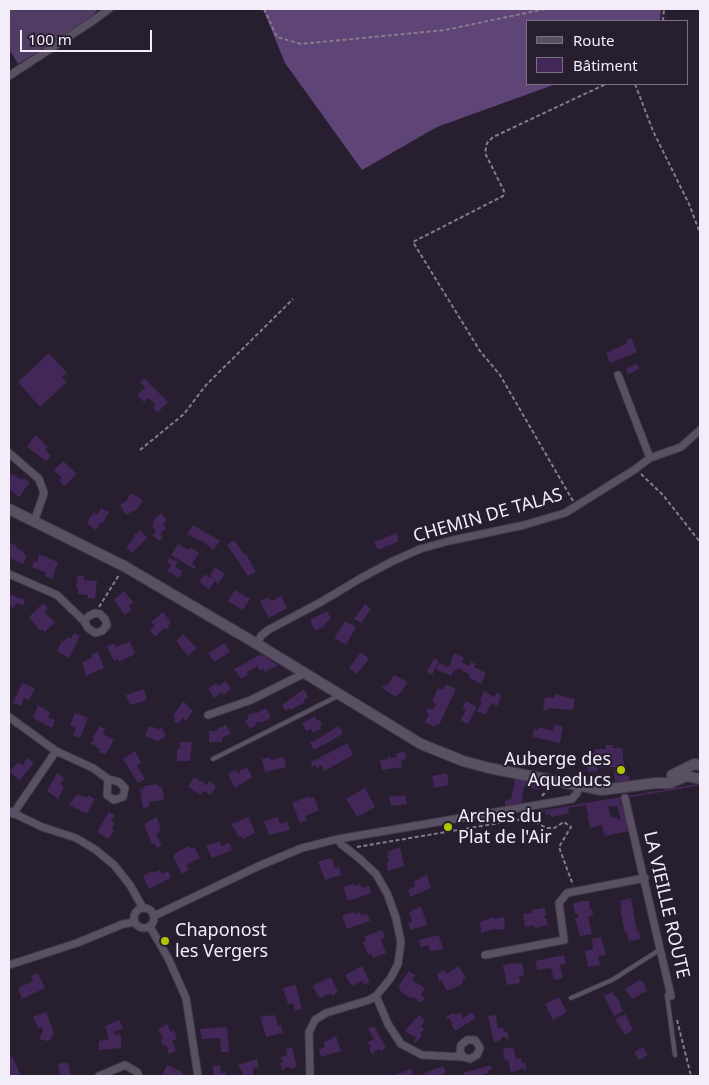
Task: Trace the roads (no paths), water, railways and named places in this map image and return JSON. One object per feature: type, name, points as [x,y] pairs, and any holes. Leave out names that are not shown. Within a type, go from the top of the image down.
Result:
[{"type":"main road","points":[[9,509],[124,566],[421,744],[463,761],[489,768],[625,794],[656,783],[694,764],[700,764]]},
{"type":"main road","points":[[656,783],[670,783],[687,776],[700,779]]},
{"type":"street","points":[[9,76],[108,9]]},
{"type":"street","points":[[618,375],[650,458]]},
{"type":"street","name":"CHEMIN DE TALAS","points":[[257,644],[261,636],[268,630],[322,602],[361,578],[420,549],[449,540],[524,526],[553,518],[577,507],[650,458],[681,447],[700,430]]},
{"type":"street","points":[[9,452],[39,479],[44,493],[34,522]]},
{"type":"street","points":[[9,574],[57,595],[95,633],[102,631],[106,625],[105,619],[100,614],[95,613],[84,621]]},
{"type":"street","points":[[208,715],[250,700],[305,673]]},
{"type":"street","points":[[9,718],[56,751],[93,768],[108,779]]},
{"type":"street","points":[[56,751],[11,812],[42,827],[76,838],[96,850],[114,866],[130,885],[143,908],[150,910],[154,916],[153,924],[150,927]]},
{"type":"street","points":[[154,916],[261,864],[302,848],[338,839],[572,799],[577,793],[579,785]]},
{"type":"street","name":"LA VIEILLE ROUTE","points":[[625,794],[671,992]]},
{"type":"street","points":[[310,1076],[309,1032],[315,1020],[326,1013],[369,1000],[376,996],[390,979],[398,964],[401,942],[388,893],[376,874],[338,839]]},
{"type":"street","points":[[485,955],[564,940],[559,903],[567,893],[645,878]]},
{"type":"street","points":[[143,908],[136,912],[135,922],[140,927],[150,927]]},
{"type":"street","points":[[9,965],[77,943],[123,924],[135,922]]},
{"type":"street","points":[[150,927],[168,958],[186,998],[198,1076]]},
{"type":"street","points":[[376,996],[388,1024],[401,1044],[422,1055],[463,1057]]},
{"type":"street","points":[[99,1076],[125,1065],[137,1072],[139,1076]]},
{"type":"lane","points":[[213,759],[340,695]]},
{"type":"lane","points":[[571,998],[612,980],[661,949]]},
{"type":"lane","points":[[671,992],[667,995],[675,1055]]},
{"type":"place","name":"Auberge des Aqueducs","points":[[621,770]]},
{"type":"place","name":"Arches du Plat de l'Air","points":[[448,827]]},
{"type":"place","name":"Chaponost les Vergers","points":[[165,941]]}]
